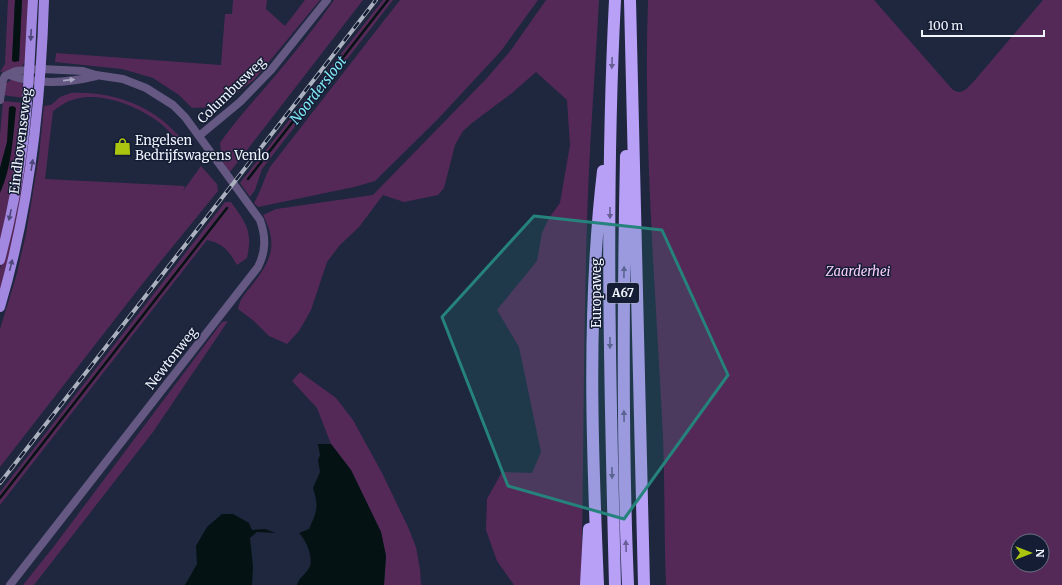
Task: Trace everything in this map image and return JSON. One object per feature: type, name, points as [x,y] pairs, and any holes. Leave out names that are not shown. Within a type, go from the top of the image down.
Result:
[{"type":"highway","name":"Europaweg","points":[[615,0],[610,118],[611,428],[615,585]]},
{"type":"highway","name":"Europaweg","points":[[628,585],[625,522],[623,310],[629,0]]},
{"type":"highway","name":"A67","points":[[629,0],[644,581]]},
{"type":"highway","name":"A67","points":[[586,585],[592,456],[592,384],[597,222],[610,118]]},
{"type":"highway","name":"A67","points":[[592,456],[598,585]]},
{"type":"main road","name":"Eindhovenseweg","points":[[0,260],[19,170],[23,141],[29,74],[33,0]]},
{"type":"main road","name":"Eindhovenseweg","points":[[0,307],[26,203],[35,140],[41,68],[44,0]]},
{"type":"street","name":"Columbusweg","points":[[29,74],[41,68],[83,71],[96,75],[123,79],[150,90],[163,98],[179,111],[199,136],[240,102],[271,70],[327,0]]},
{"type":"street","name":"Columbusweg","points":[[29,74],[40,81],[52,82],[83,79],[96,75]]},
{"type":"street","points":[[0,100],[5,76],[29,74]]},
{"type":"street","name":"Newtonweg","points":[[10,585],[253,273],[262,258],[265,240],[264,229],[260,220],[199,136]]},
{"type":"highlighted area","points":[[534,216],[662,230],[728,375],[624,519],[508,486],[442,317]]},
{"type":"green space","points":[[8,0],[15,0],[12,60],[19,61],[22,0],[30,0],[26,60],[18,69],[0,72],[5,64]]},
{"type":"green space","points":[[233,0],[267,0],[266,9],[285,26],[305,0],[320,0],[254,80],[217,107],[192,108],[179,95],[153,78],[122,69],[55,62],[56,53],[221,65],[225,14],[232,14]]},
{"type":"green space","points":[[334,0],[363,0],[230,172],[218,155],[221,152],[220,143],[303,42]]},
{"type":"green space","points":[[383,0],[393,0],[262,169],[255,190],[250,197],[240,183]]},
{"type":"green space","points":[[400,0],[538,0],[501,51],[437,120],[375,181],[354,187],[258,207],[254,203],[270,167]]},
{"type":"green space","points":[[546,0],[599,0],[587,223],[581,585],[514,585],[497,561],[486,530],[487,499],[502,472],[532,473],[541,452],[519,347],[497,310],[537,261],[542,233],[549,218],[560,203],[570,145],[567,100],[536,72],[512,93],[463,131],[455,145],[444,188],[438,195],[404,202],[383,195],[359,227],[339,246],[327,262],[311,310],[299,331],[287,344],[269,336],[254,321],[238,309],[243,296],[259,276],[271,252],[268,225],[263,215],[276,209],[373,195],[487,78],[511,50]]},
{"type":"green space","name":"Zaarderhei","points":[[648,0],[874,0],[952,89],[962,92],[975,80],[1043,0],[1062,0],[1062,585],[666,585],[663,437],[651,219],[647,109]]},
{"type":"green space","points":[[13,79],[22,83],[24,98],[3,95],[6,83]]},
{"type":"green space","points":[[71,93],[87,93],[119,98],[147,110],[172,129],[183,141],[182,145],[172,134],[153,118],[126,104],[105,98],[95,97],[75,99],[66,102],[53,111],[45,179],[185,186],[183,191],[201,166],[217,184],[218,191],[147,278],[0,467],[0,329],[16,277],[26,234],[39,156],[44,106],[51,105],[60,97]]},
{"type":"green space","points":[[3,101],[24,103],[13,184],[0,244],[0,179],[5,179],[9,107],[7,142],[0,168],[0,135]]},
{"type":"green space","points":[[25,151],[27,151],[22,206],[0,297],[0,269]]},
{"type":"green space","points":[[225,202],[231,202],[247,228],[249,234],[249,249],[247,258],[237,265],[225,248],[218,243],[207,240],[0,505],[0,492]]},
{"type":"green space","points":[[228,321],[153,432],[34,585],[23,585],[55,545],[222,322]]},
{"type":"green space","points":[[300,372],[336,398],[353,420],[382,473],[408,527],[416,547],[421,585],[384,585],[386,556],[381,532],[351,470],[331,444],[317,408],[292,381]]},
{"type":"shaded area","points":[[15,0],[22,0],[19,61],[15,62],[12,61]]},
{"type":"shaded area","points":[[13,106],[16,108],[11,151],[7,173],[0,193],[0,168],[7,142],[9,107]]},
{"type":"shaded area","points":[[318,444],[331,444],[351,470],[381,532],[386,556],[384,585],[297,585],[299,580],[309,568],[311,562],[308,548],[299,533],[309,529],[316,509],[316,500],[313,488],[320,472],[318,460],[320,455]]},
{"type":"shaded area","points":[[222,514],[233,514],[249,523],[252,530],[265,529],[276,533],[257,532],[250,538],[253,567],[252,585],[185,585],[197,564],[196,546],[207,527]]},
{"type":"waterway","name":"Noordersloot","points":[[248,179],[388,0]]},
{"type":"waterway","points":[[0,498],[227,208]]},
{"type":"railway","points":[[0,483],[376,0]]},
{"type":"place","name":"Engelsen Bedrijfswagens Venlo","points":[[122,147]]}]
